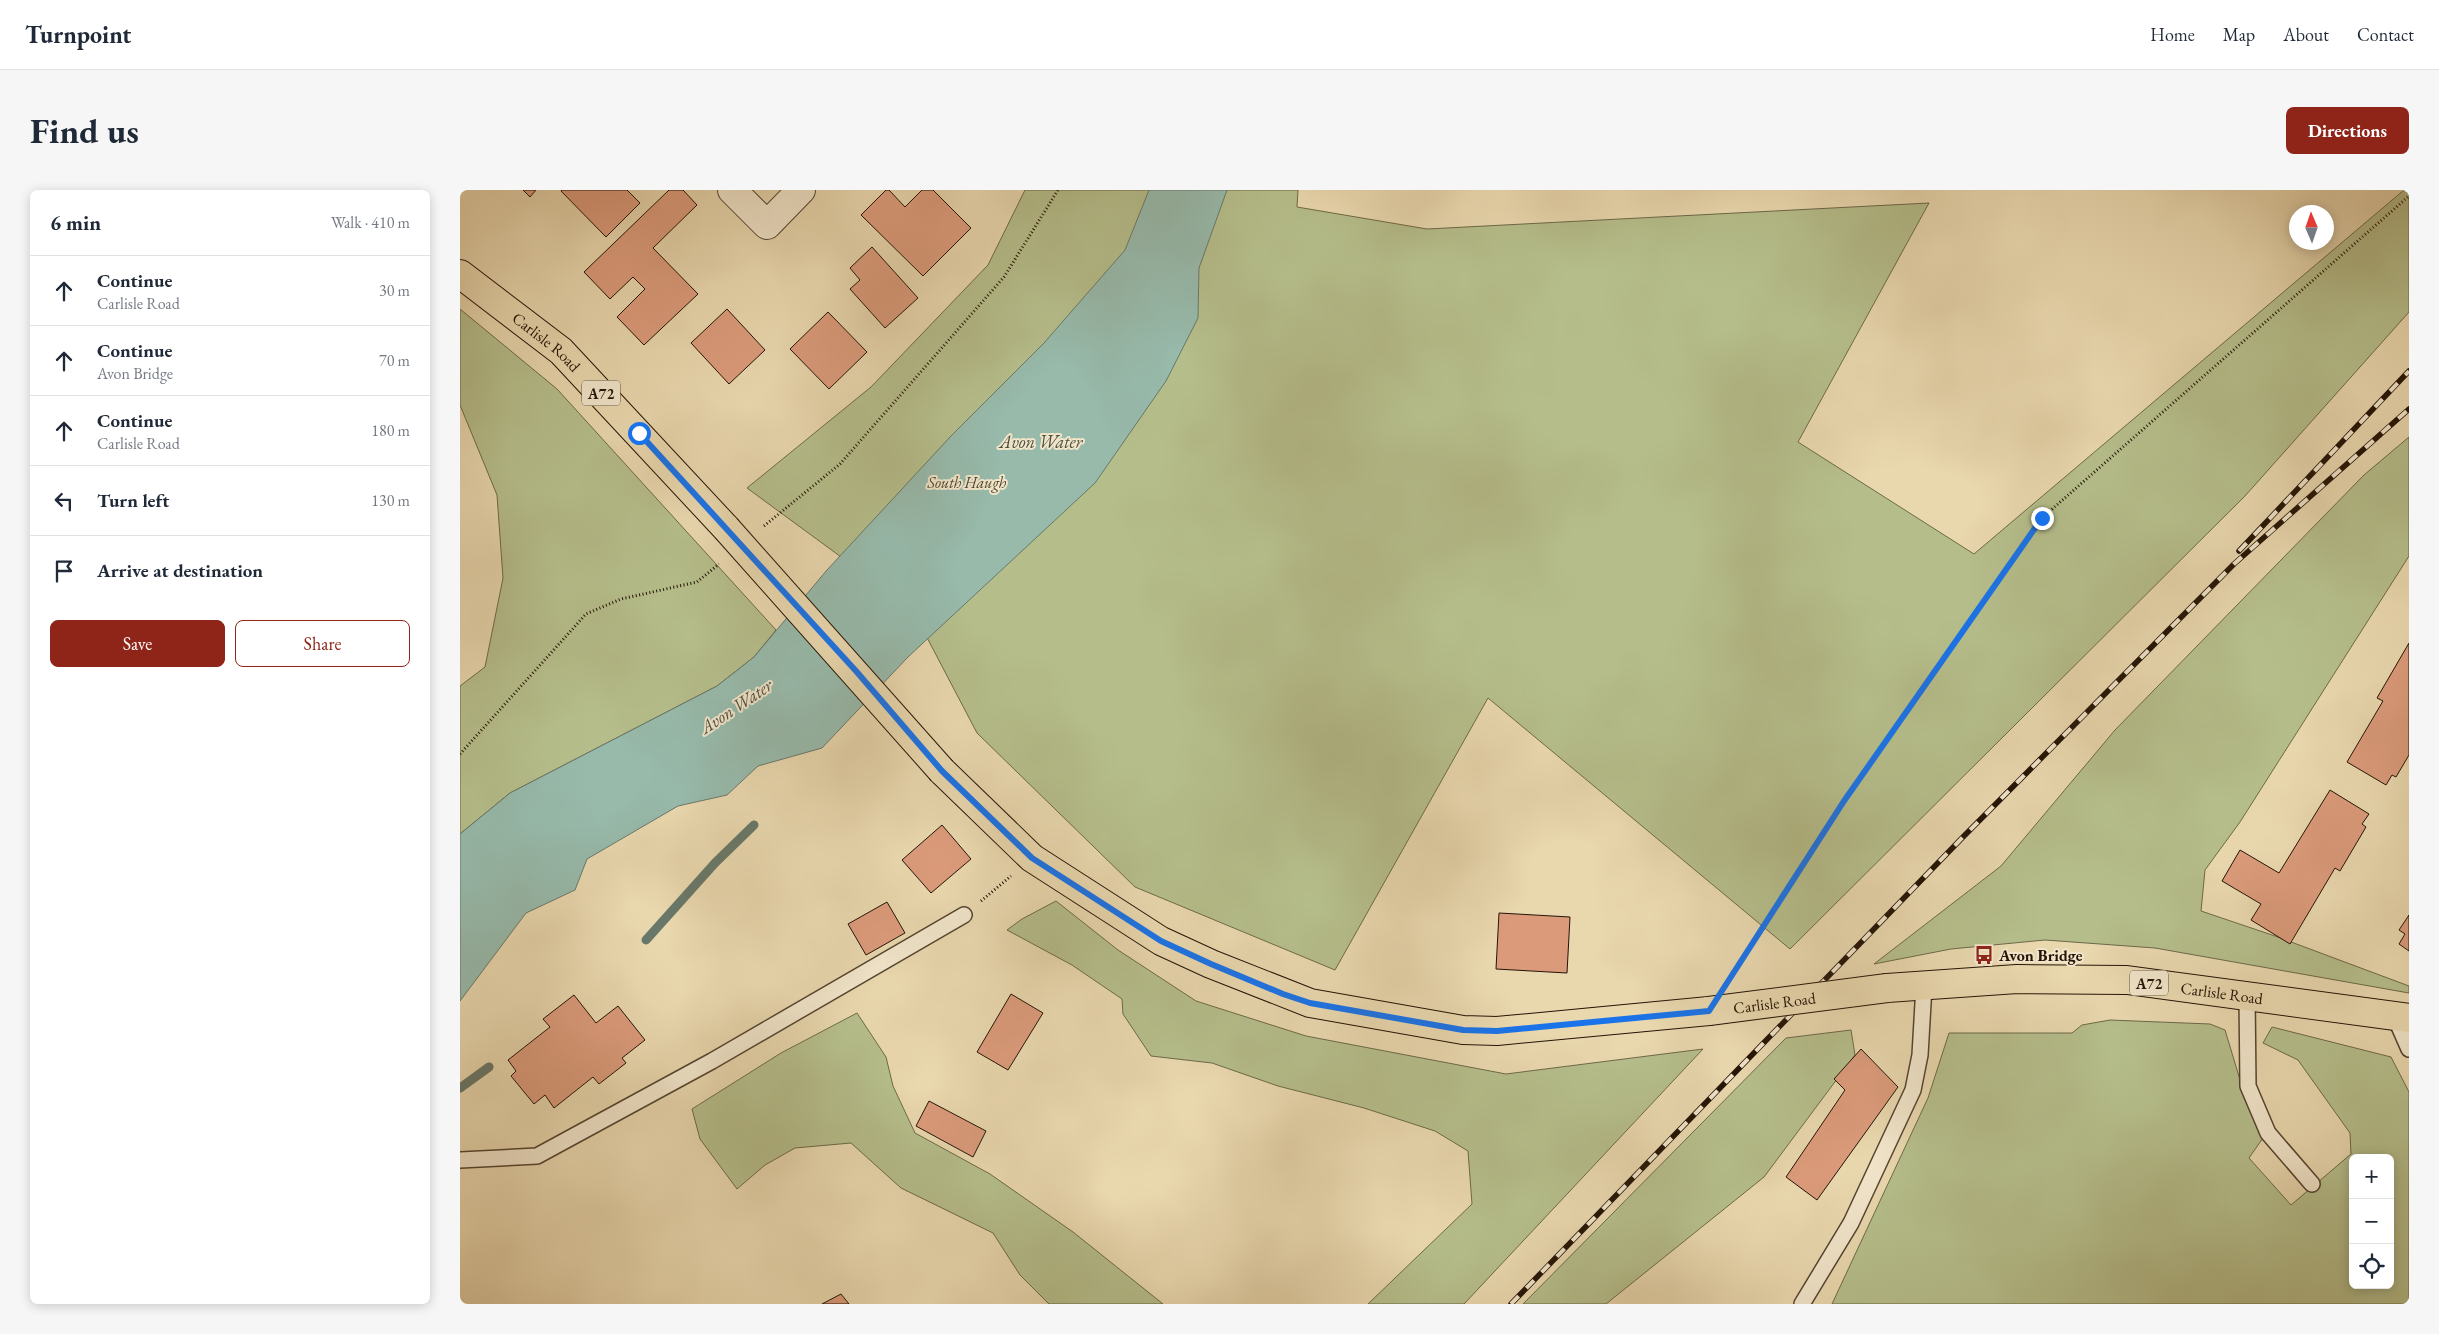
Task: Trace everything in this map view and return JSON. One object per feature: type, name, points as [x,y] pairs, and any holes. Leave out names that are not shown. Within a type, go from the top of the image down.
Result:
[{"type":"main road","name":"Carlisle Road","points":[[460,274],[561,351],[726,528],[942,771],[1032,858],[1161,941],[1211,964],[1310,1003],[1463,1030],[1497,1031],[1709,1011],[1887,988],[2017,979],[2127,980],[2246,994],[2401,1016]]},
{"type":"street","points":[[732,190],[767,225],[801,190]]},
{"type":"lane","points":[[460,1160],[537,1156],[712,1061],[964,915]]},
{"type":"lane","points":[[1802,1304],[1851,1223],[1913,1090],[1920,1055],[1924,986]]},
{"type":"lane","points":[[2246,994],[2248,1086],[2268,1133],[2312,1184]]},
{"type":"lane","points":[[2401,1016],[2409,1049]]},
{"type":"path","points":[[757,532],[840,464],[1004,277],[1058,190]]},
{"type":"path","points":[[1709,1011],[1844,801],[2042,518],[2409,196]]},
{"type":"path","points":[[460,754],[586,614],[621,599],[697,582],[720,563]]},
{"type":"path","points":[[964,915],[1032,858]]},
{"type":"green space","name":"South Haugh","points":[[1025,190],[1298,190],[1297,207],[1427,229],[1929,203],[1798,442],[1974,554],[2404,190],[2409,190],[2409,312],[2245,496],[1790,949],[1488,698],[1335,970],[1135,887],[977,733],[912,609],[747,488],[871,387],[988,265]]},
{"type":"green space","points":[[460,309],[557,389],[776,630],[754,657],[717,686],[510,793],[460,834],[460,686],[485,667],[503,578],[497,495],[460,405]]},
{"type":"green space","points":[[2409,437],[2409,556],[2240,822],[2205,870],[2201,911],[2275,936],[2409,986],[2409,993],[2155,948],[2045,940],[1951,949],[1874,964],[2001,866],[2115,730],[2364,475]]},
{"type":"green space","points":[[1056,901],[1118,950],[1196,1001],[1306,1036],[1506,1074],[1703,1049],[1464,1304],[1368,1304],[1472,1204],[1468,1151],[1435,1131],[1364,1108],[1278,1086],[1212,1063],[1151,1056],[1123,1014],[1122,999],[1072,965],[1007,930],[1022,919]]},
{"type":"green space","points":[[857,1013],[886,1057],[893,1086],[915,1133],[990,1174],[1073,1232],[1163,1304],[1049,1304],[1020,1275],[993,1233],[901,1188],[851,1143],[795,1148],[765,1165],[737,1189],[700,1139],[692,1109],[781,1053]]},
{"type":"green space","points":[[2110,1020],[2210,1024],[2225,1030],[2247,1103],[2263,1138],[2249,1158],[2291,1205],[2349,1156],[2349,1289],[2394,1289],[2394,1154],[2351,1154],[2350,1133],[2298,1060],[2263,1043],[2272,1027],[2391,1057],[2409,1092],[2409,1304],[1832,1304],[1928,1098],[1949,1033],[2072,1033],[2082,1025]]},
{"type":"green space","points":[[1851,1030],[1855,1055],[1764,1177],[1606,1304],[1523,1304],[1786,1038]]},
{"type":"water","name":"Avon Water","points":[[1149,190],[1227,190],[1199,268],[1198,318],[1166,381],[1095,483],[908,657],[822,748],[758,766],[727,795],[678,806],[587,859],[575,890],[526,913],[460,1001],[460,834],[510,793],[717,686],[754,657],[827,570],[951,436],[1044,343],[1125,250]]},
{"type":"building","points":[[523,190],[536,190],[530,197]]},
{"type":"building","points":[[562,190],[627,190],[640,203],[606,237]]},
{"type":"building","points":[[669,190],[683,190],[697,205],[653,248],[698,294],[644,345],[617,317],[645,289],[633,277],[610,299],[584,272]]},
{"type":"building","points":[[886,190],[889,190],[905,207],[922,190],[933,190],[971,228],[923,276],[861,215]]},
{"type":"building","points":[[872,247],[918,298],[885,328],[850,289],[860,280],[850,268]]},
{"type":"building","points":[[727,309],[765,350],[729,384],[691,343]]},
{"type":"building","points":[[828,312],[867,352],[829,389],[790,349]]},
{"type":"building","points":[[2409,643],[2409,755],[2396,777],[2392,775],[2386,785],[2347,762],[2383,701],[2377,698]]},
{"type":"building","points":[[2330,790],[2369,814],[2362,824],[2366,827],[2340,871],[2335,868],[2290,944],[2251,920],[2261,904],[2222,881],[2240,850],[2279,873]]},
{"type":"building","points":[[942,825],[971,859],[931,893],[902,860]]},
{"type":"building","points":[[887,902],[905,933],[866,955],[848,924]]},
{"type":"building","points":[[1499,913],[1570,917],[1567,973],[1496,969]]},
{"type":"building","points":[[2409,915],[2409,951],[2399,944],[2405,934],[2399,930]]},
{"type":"building","points":[[1011,994],[1043,1013],[1008,1070],[977,1052]]},
{"type":"building","points":[[574,995],[596,1023],[618,1006],[645,1040],[622,1058],[626,1063],[599,1084],[593,1077],[554,1108],[545,1095],[534,1104],[511,1076],[516,1071],[508,1060],[550,1027],[543,1019]]},
{"type":"building","points":[[1861,1049],[1898,1087],[1817,1200],[1786,1177],[1845,1090],[1834,1079]]},
{"type":"building","points":[[929,1101],[986,1131],[973,1157],[916,1126]]},
{"type":"building","points":[[841,1294],[849,1304],[822,1304]]},
{"type":"waterway","points":[[646,940],[715,863],[754,825]]},
{"type":"waterway","points":[[460,1088],[489,1067]]},
{"type":"railway","points":[[2239,551],[2409,371]]},
{"type":"railway","points":[[1511,1304],[1963,837],[2234,564],[2409,409]]},
{"type":"place","name":"Avon Bridge","points":[[1984,955]]},
{"type":"route","points":[[639,433],[856,671],[942,771],[1032,858],[1161,941],[1283,994],[1310,1003],[1463,1030],[1497,1031],[1709,1011],[1844,801],[2042,518]]}]
